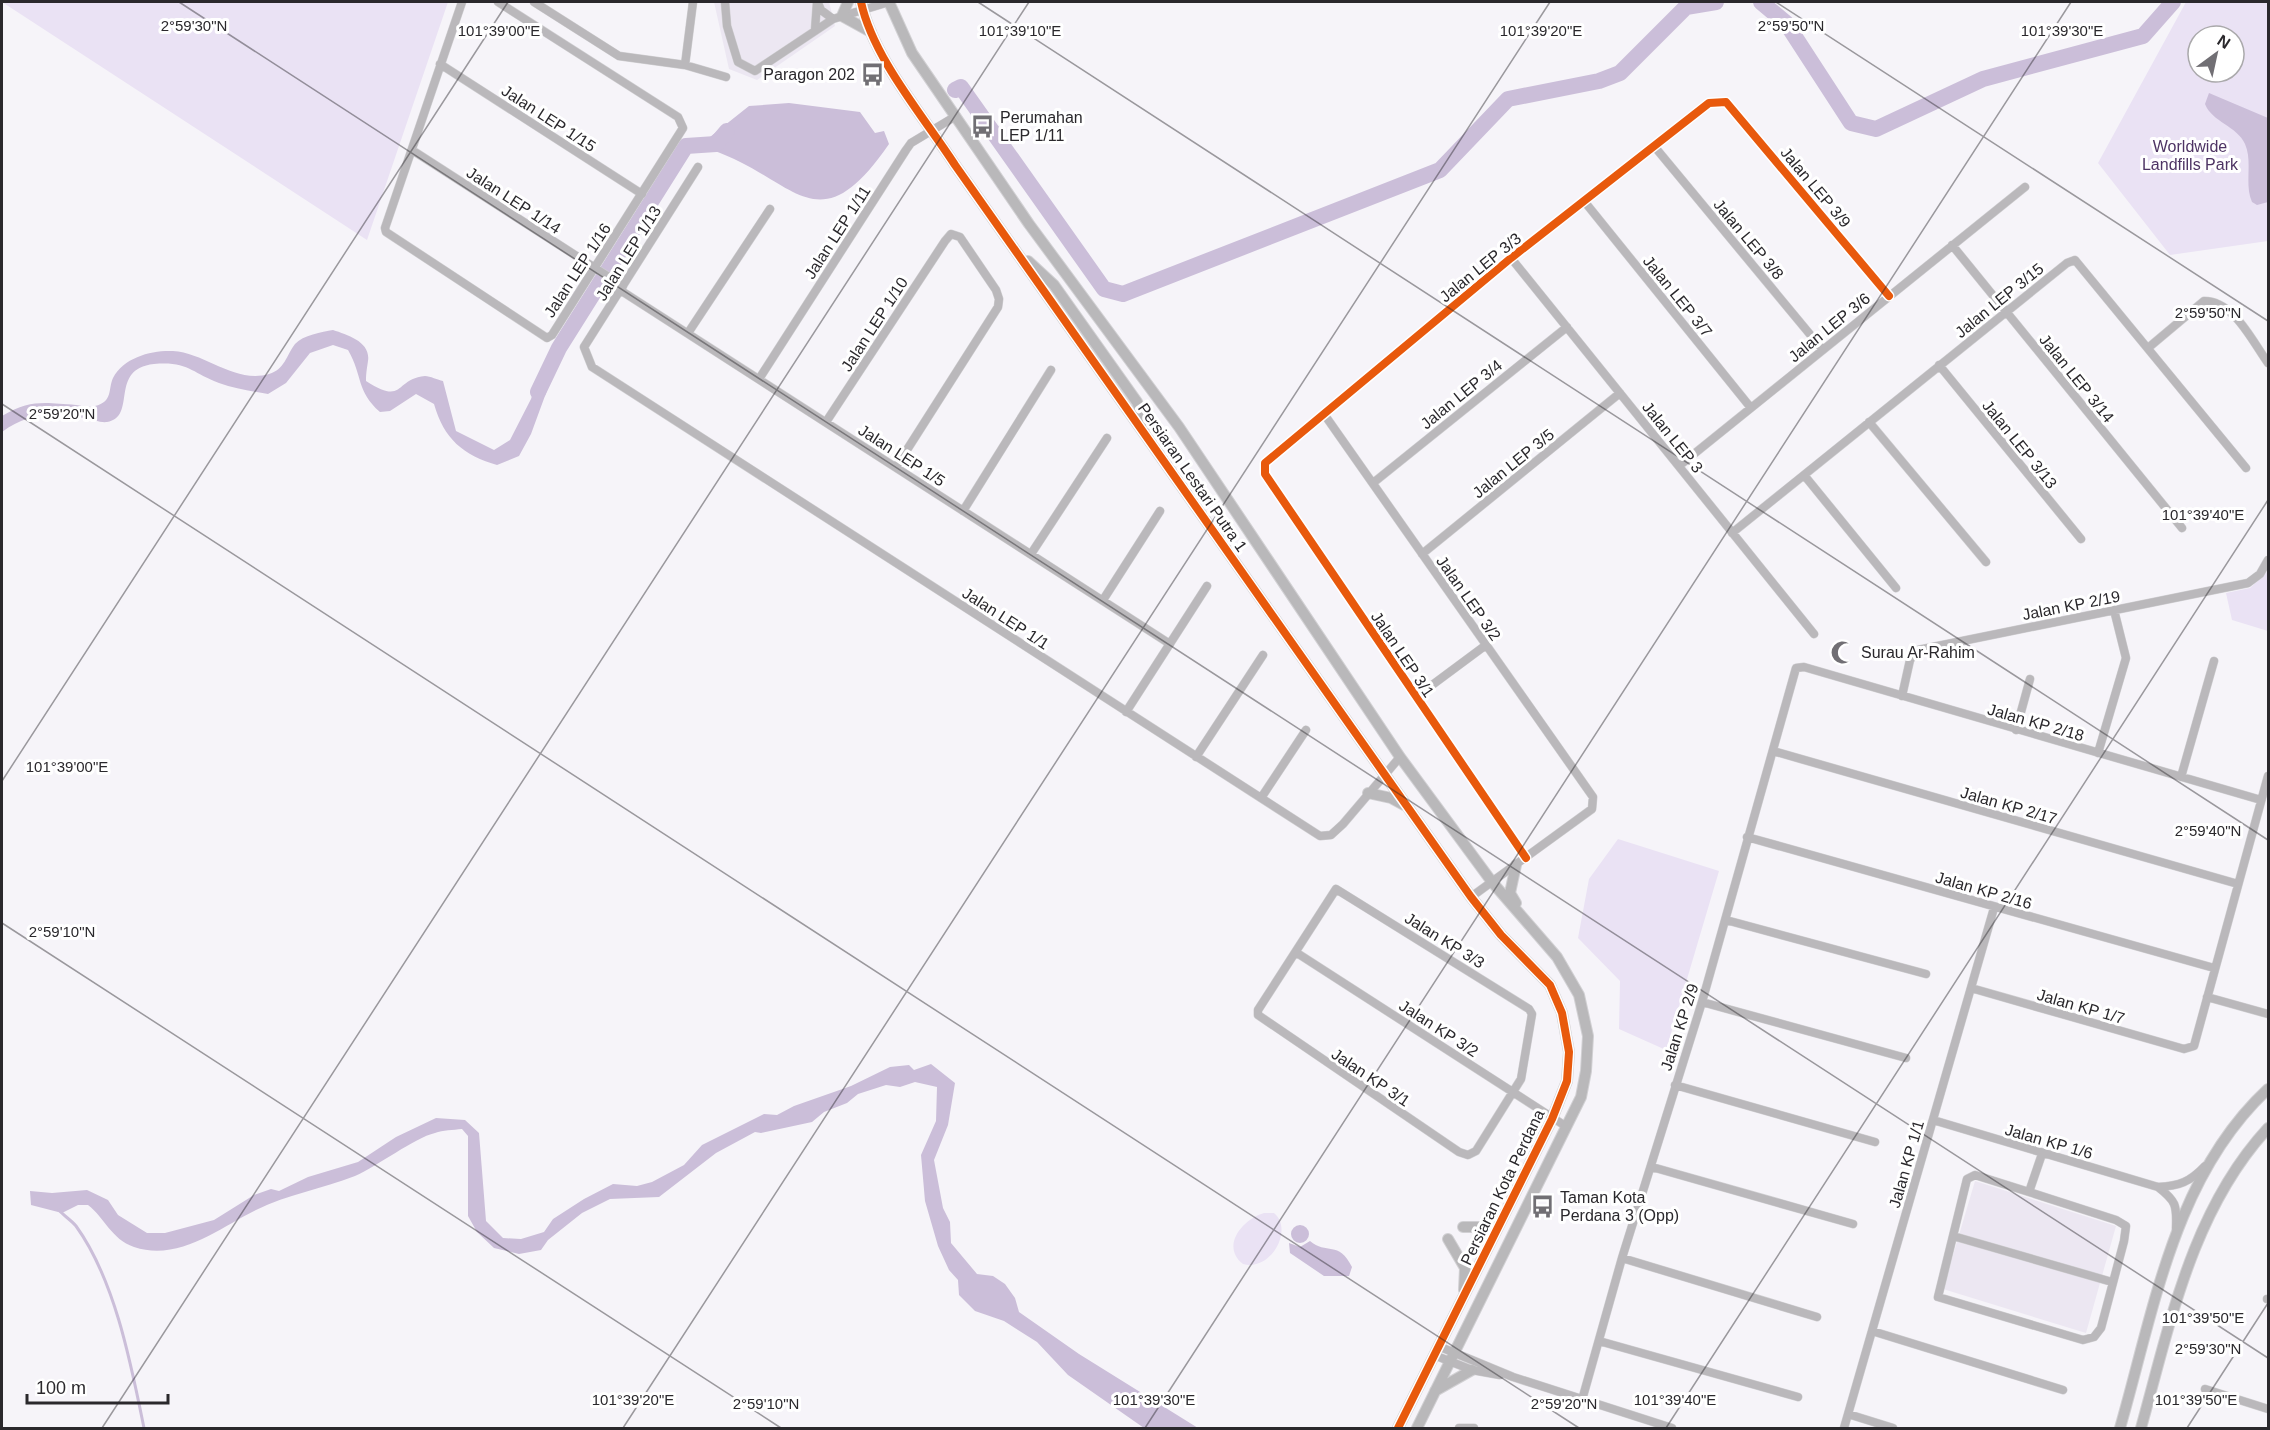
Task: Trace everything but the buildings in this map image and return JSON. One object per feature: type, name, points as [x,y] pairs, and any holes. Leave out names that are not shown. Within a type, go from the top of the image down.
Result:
[{"type":"street","name":"Jalan LEP 1/16","points":[[462,2],[385,228],[386,232],[541,336],[552,335],[598,270],[682,128],[678,117],[498,2]]},
{"type":"street","points":[[534,2],[619,56],[685,65],[726,78]]},
{"type":"street","points":[[685,65],[693,2]]},
{"type":"street","points":[[725,2],[726,26],[738,62],[755,71],[815,30],[862,5],[889,2]]},
{"type":"street","points":[[815,30],[817,2]]},
{"type":"street","points":[[817,2],[821,10],[871,32]]},
{"type":"street","points":[[838,18],[848,2]]},
{"type":"street","name":"Persiaran Lestari Putra 1","points":[[889,2],[912,52],[1029,224],[1179,427],[1400,757],[1492,882],[1530,927]]},
{"type":"street","points":[[862,5],[871,32],[897,78],[932,130]]},
{"type":"street","name":"Jalan LEP 1/15","points":[[440,64],[642,194]]},
{"type":"street","name":"Jalan LEP 3/3","points":[[1265,463],[1511,258],[1709,103],[1718,100]]},
{"type":"street","name":"Jalan LEP 3/9","points":[[1718,100],[1726,102],[1889,296]]},
{"type":"street","name":"Jalan LEP 1/11","points":[[759,379],[911,143],[956,117]]},
{"type":"street","name":"Persiaran Lestari Putra 1","points":[[932,130],[1010,243],[1054,285],[1137,402],[1151,440],[1383,774],[1471,897],[1522,957]]},
{"type":"street","name":"Jalan LEP 3/8","points":[[1654,146],[1823,350]]},
{"type":"street","name":"Jalan LEP 1/14","points":[[412,150],[620,286]]},
{"type":"street","name":"Jalan LEP 1/13","points":[[586,355],[584,347],[620,286],[698,167]]},
{"type":"street","name":"Jalan LEP 3/6","points":[[1679,466],[2025,187]]},
{"type":"street","name":"Jalan LEP 3/7","points":[[1584,201],[1751,408]]},
{"type":"street","points":[[688,333],[770,209]]},
{"type":"street","name":"Jalan LEP 1/10","points":[[826,422],[945,241],[951,234],[960,237],[999,299],[998,307],[896,467]]},
{"type":"street","name":"Jalan LEP 3/14","points":[[1952,245],[2182,528]]},
{"type":"street","name":"Jalan LEP 3","points":[[1511,258],[1814,634]]},
{"type":"street","name":"Jalan LEP 3/15","points":[[1732,532],[2067,263],[2075,260],[2246,468]]},
{"type":"street","name":"Jalan LEP 1/5","points":[[620,286],[688,333],[1170,644]]},
{"type":"street","points":[[2148,348],[2204,301],[2216,301],[2228,308],[2268,363]]},
{"type":"street","name":"Jalan LEP 3/4","points":[[1373,483],[1567,327]]},
{"type":"street","name":"Jalan LEP 1/1","points":[[586,355],[592,367],[1320,836],[1330,835],[1400,757]]},
{"type":"street","name":"Jalan LEP 3/13","points":[[1939,366],[2081,539]]},
{"type":"street","points":[[963,511],[1051,370]]},
{"type":"street","name":"Jalan LEP 3/5","points":[[1422,554],[1620,393]]},
{"type":"street","name":"Jalan LEP 3/2","points":[[1324,414],[1593,797],[1592,809],[1526,858]]},
{"type":"street","points":[[1869,422],[1986,562]]},
{"type":"street","points":[[1031,554],[1107,438]]},
{"type":"street","name":"Jalan LEP 3/1","points":[[1265,463],[1265,474],[1526,858]]},
{"type":"street","points":[[1804,475],[1896,588]]},
{"type":"street","points":[[1103,600],[1160,511]]},
{"type":"street","name":"Jalan KP 2/19","points":[[1902,696],[1910,660],[1918,650],[2248,583],[2260,574],[2268,560]]},
{"type":"street","points":[[1126,712],[1207,586]]},
{"type":"street","points":[[2098,753],[2126,658],[2114,610]]},
{"type":"street","points":[[1416,696],[1486,645]]},
{"type":"street","points":[[1196,757],[1263,655]]},
{"type":"street","points":[[2181,777],[2214,662]]},
{"type":"street","name":"Jalan KP 2/9","points":[[1582,1400],[1622,1258],[1652,1167],[1726,920],[1796,668],[1804,668]]},
{"type":"street","name":"Jalan KP 2/18","points":[[1804,668],[2261,800]]},
{"type":"street","points":[[2016,730],[2030,679]]},
{"type":"street","points":[[1262,798],[1306,730]]},
{"type":"street","name":"Jalan KP 2/17","points":[[1773,751],[2238,884]]},
{"type":"street","points":[[2268,776],[2207,997],[2268,1014]]},
{"type":"street","points":[[1368,793],[1391,798],[1407,807]]},
{"type":"street","name":"Jalan KP 2/16","points":[[1748,837],[2214,968]]},
{"type":"street","points":[[1471,897],[1526,858]]},
{"type":"street","points":[[1516,864],[1510,893],[1530,927]]},
{"type":"street","name":"Jalan KP 3/3","points":[[1297,953],[1333,892],[1340,889],[1529,1009],[1533,1020],[1521,1079],[1513,1092]]},
{"type":"street","name":"Jalan KP 1/1","points":[[1844,1428],[1994,908]]},
{"type":"street","points":[[1726,920],[1926,974]]},
{"type":"street","name":"Persiaran Kota Perdana","points":[[1417,1428],[1581,1097],[1586,1071],[1588,1036],[1580,995],[1557,957],[1530,927]]},
{"type":"street","name":"Jalan KP 3/2","points":[[1297,953],[1567,1127]]},
{"type":"street","name":"Jalan KP 3/1","points":[[1297,953],[1258,1010],[1261,1019],[1459,1152],[1468,1155],[1476,1151],[1513,1092]]},
{"type":"street","name":"Persiaran Kota Perdana","points":[[1398,1428],[1552,1119],[1568,1081],[1569,1052],[1566,1027],[1550,985],[1522,957]]},
{"type":"street","name":"Jalan KP 1/7","points":[[1971,988],[2184,1050],[2194,1046],[2199,1035],[2207,997]]},
{"type":"street","points":[[1702,1002],[1906,1058]]},
{"type":"street","points":[[1675,1085],[1875,1142]]},
{"type":"street","points":[[2120,1428],[2176,1231],[2189,1198],[2211,1159],[2268,1089]]},
{"type":"street","name":"Jalan KP 1/6","points":[[1932,1120],[2158,1187],[2178,1186],[2193,1179],[2211,1159]]},
{"type":"street","points":[[2141,1428],[2178,1296],[2196,1244],[2222,1192],[2268,1128]]},
{"type":"street","points":[[2029,1192],[2042,1154]]},
{"type":"street","points":[[1652,1167],[1853,1224]]},
{"type":"street","points":[[1975,1175],[2029,1192],[2116,1220],[2126,1226],[2101,1328],[2094,1337],[2083,1340],[1957,1305],[1938,1297],[1937,1291],[1967,1179],[1975,1175]]},
{"type":"street","points":[[2158,1187],[2173,1199],[2177,1211],[2176,1231]]},
{"type":"street","points":[[1463,1227],[1481,1227],[1503,1217]]},
{"type":"street","points":[[1953,1236],[2112,1282]]},
{"type":"street","points":[[1448,1239],[1465,1268],[1464,1294]]},
{"type":"street","points":[[1622,1258],[1817,1317]]},
{"type":"street","points":[[1872,1331],[2063,1390]]},
{"type":"street","points":[[1599,1341],[1798,1397]]},
{"type":"street","points":[[1436,1351],[1672,1428]]},
{"type":"street","points":[[1452,1357],[1473,1370],[1513,1377]]},
{"type":"street","points":[[1435,1391],[1473,1370]]},
{"type":"street","points":[[2205,1389],[2268,1409]]},
{"type":"street","points":[[1848,1414],[1893,1428]]},
{"type":"street","points":[[1460,1428],[1471,1428]]},
{"type":"shaded area","name":"Paragon 202","points":[[714,2],[829,2],[835,26],[757,80],[729,69]]},
{"type":"shaded area","points":[[2209,93],[2268,118],[2268,202],[2257,205],[2252,202],[2245,144],[2236,133],[2208,110],[2205,104]]},
{"type":"shaded area","points":[[789,103],[860,112],[875,133],[884,131],[889,144],[864,176],[843,193],[823,199],[805,197],[740,162],[712,150],[710,137],[749,106]]},
{"type":"shaded area","points":[[333,330],[357,340],[366,349],[368,361],[366,381],[378,388],[394,391],[415,378],[425,376],[443,381],[456,431],[494,450],[510,440],[531,399],[541,368],[553,374],[531,434],[519,456],[497,465],[465,451],[456,444],[443,427],[434,404],[416,394],[390,411],[380,412],[363,390],[348,350],[333,345],[310,353],[286,383],[268,394],[225,385],[175,364],[154,364],[140,368],[132,374],[127,383],[121,412],[116,418],[105,422],[73,416],[31,417],[2,432],[2,416],[21,407],[38,403],[88,407],[101,404],[109,395],[113,378],[118,371],[139,356],[165,351],[185,353],[232,372],[256,376],[269,374],[279,369],[295,344],[303,338]]},
{"type":"shaded area","points":[[931,1064],[955,1083],[948,1125],[934,1160],[943,1208],[950,1222],[951,1243],[977,1274],[993,1276],[1005,1284],[1015,1298],[1019,1312],[1079,1354],[1198,1428],[1144,1428],[1068,1375],[1037,1342],[1004,1321],[975,1311],[959,1295],[958,1280],[949,1270],[938,1246],[925,1201],[921,1155],[936,1121],[937,1087],[915,1082],[900,1087],[886,1085],[858,1094],[847,1103],[824,1112],[812,1122],[761,1133],[755,1132],[716,1153],[659,1197],[610,1199],[582,1213],[548,1240],[541,1250],[519,1254],[494,1248],[477,1232],[468,1216],[468,1136],[462,1129],[441,1131],[426,1136],[355,1176],[268,1204],[198,1241],[167,1250],[151,1250],[126,1243],[114,1234],[88,1205],[78,1205],[62,1213],[31,1205],[30,1191],[52,1193],[87,1190],[108,1200],[118,1215],[147,1233],[165,1233],[214,1220],[254,1195],[271,1189],[279,1191],[308,1177],[358,1162],[396,1137],[436,1118],[465,1120],[479,1133],[486,1221],[503,1238],[521,1239],[544,1232],[553,1219],[613,1184],[637,1186],[652,1182],[684,1165],[702,1145],[764,1114],[777,1115],[794,1106],[851,1086],[890,1067],[909,1065],[914,1070]]},
{"type":"shaded area","points":[[1975,1181],[2116,1226],[2086,1333],[1943,1289]]},
{"type":"shaded area","points":[[1296,1225],[1304,1225],[1309,1230],[1307,1241],[1296,1243],[1291,1238],[1291,1230]]},
{"type":"shaded area","points":[[1310,1241],[1342,1254],[1352,1267],[1349,1276],[1324,1276],[1290,1253],[1289,1243],[1300,1247]]},
{"type":"green space","points":[[2,2],[448,2],[367,240]]},
{"type":"green space","name":"Worldwide Landfills Park","points":[[2186,2],[2268,2],[2268,241],[2170,255],[2098,163]]},
{"type":"green space","points":[[2268,571],[2268,631],[2232,620],[2226,593],[2250,588]]},
{"type":"green space","points":[[1618,839],[1719,871],[1666,1050],[1619,1029],[1620,981],[1578,938],[1589,879]]},
{"type":"green space","points":[[1264,1213],[1274,1213],[1280,1220],[1282,1229],[1277,1248],[1262,1262],[1253,1265],[1243,1264],[1236,1257],[1234,1249],[1237,1234],[1249,1221]]},
{"type":"waterway","points":[[955,90],[961,87],[1104,289],[1123,294],[1440,170],[1508,99],[1599,81],[1620,73],[1686,7],[1716,2]]},
{"type":"waterway","points":[[1761,2],[1786,23],[1851,123],[1876,129],[1983,79],[2143,36],[2173,2]]},
{"type":"waterway","points":[[538,392],[559,348],[686,146],[716,144],[727,131]]},
{"type":"waterway","points":[[59,1210],[76,1226],[101,1271],[120,1323],[144,1428]]},
{"type":"cycle path","points":[[861,2],[867,23],[888,66],[955,165],[1471,897],[1501,935],[1550,985],[1562,1013],[1569,1052],[1567,1081],[1552,1119],[1398,1428]]},
{"type":"cycle path","points":[[1526,858],[1265,474],[1265,463],[1511,258],[1709,103],[1726,102],[1889,296]]},
{"type":"place","name":"Paragon 202","points":[[873,74]]},
{"type":"place","name":"Perumahan LEP 1/11","points":[[982,126]]},
{"type":"place","name":"Surau Ar-Rahim","points":[[1843,652]]},
{"type":"place","name":"Taman Kota Perdana 3 (Opp)","points":[[1542,1206]]}]
